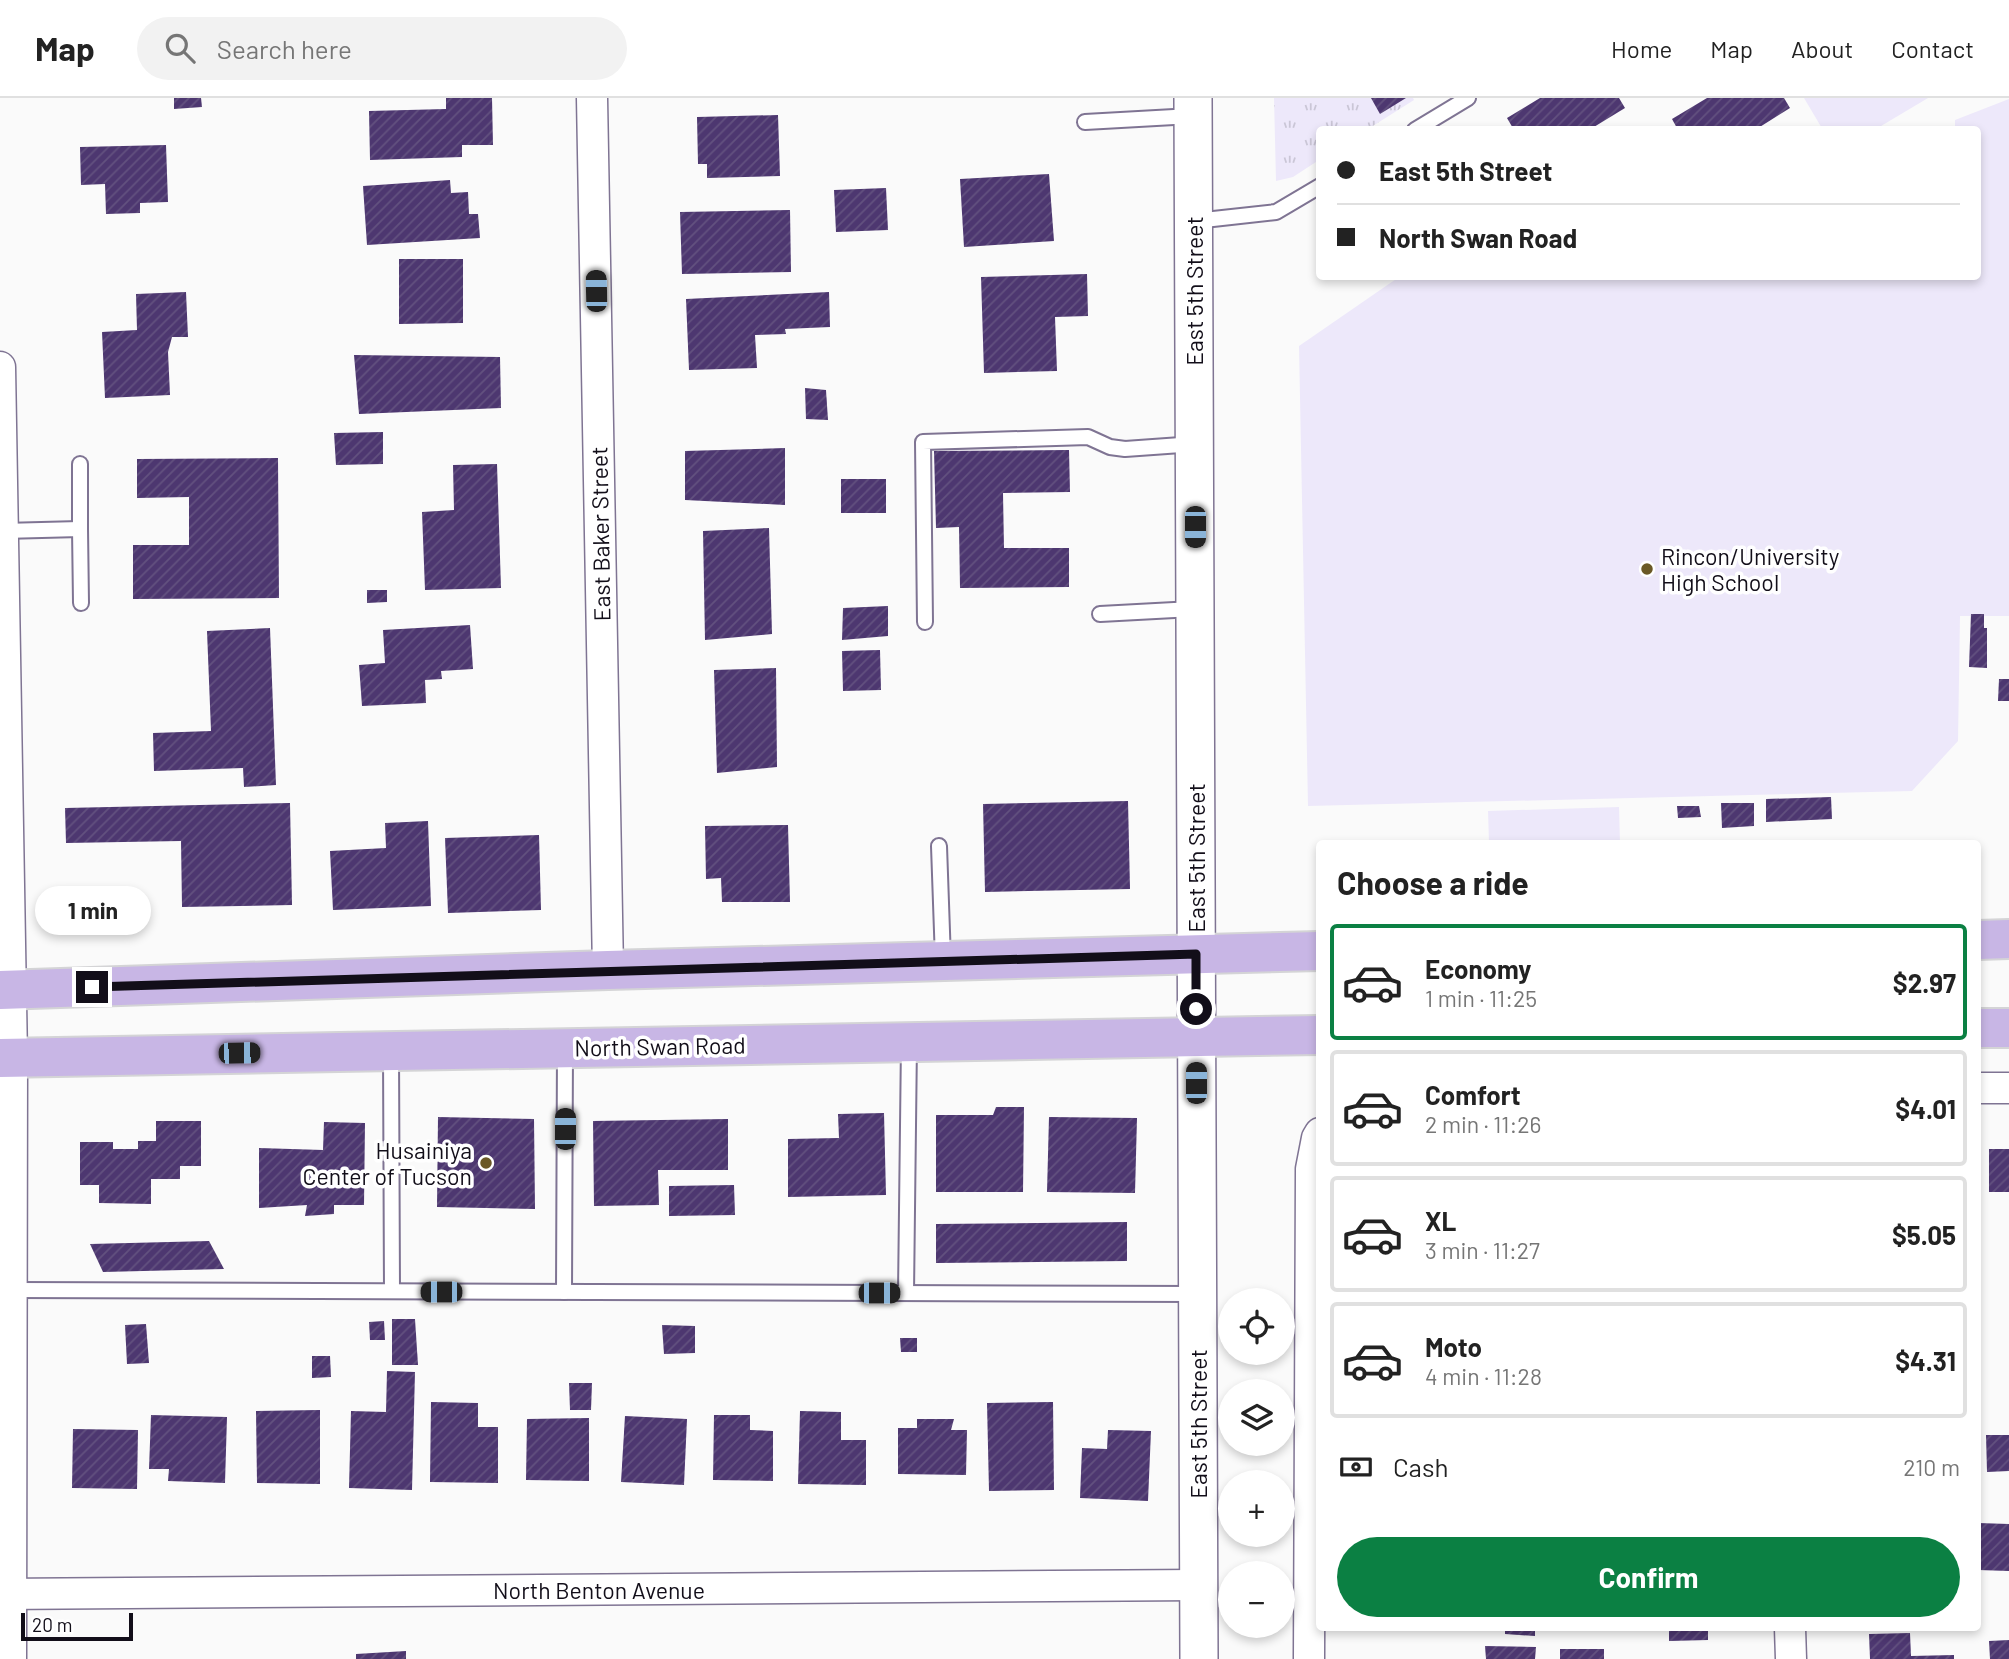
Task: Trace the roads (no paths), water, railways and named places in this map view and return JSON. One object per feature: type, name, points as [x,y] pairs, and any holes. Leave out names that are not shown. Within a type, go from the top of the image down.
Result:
[{"type":"main road","points":[[1981,940],[2009,939]]},
{"type":"main road","points":[[6,990],[608,970],[1316,951]]},
{"type":"main road","points":[[1981,1028],[2009,1028]]},
{"type":"main road","name":"North Swan Road","points":[[6,1058],[1316,1035]]},
{"type":"street","name":"East Baker Street","points":[[592,98],[608,970]]},
{"type":"street","name":"East 5th Street","points":[[1193,107],[1199,1659]]},
{"type":"street","points":[[0,366],[9,1296],[5,1594],[11,1659]]},
{"type":"street","points":[[1981,1088],[2009,1088]]},
{"type":"street","points":[[1309,1659],[1311,1169],[1316,1143]]},
{"type":"street","name":"North Benton Avenue","points":[[5,1594],[1198,1585]]},
{"type":"street","points":[[1790,1631],[1791,1659]]},
{"type":"lane","points":[[1422,126],[1468,98]]},
{"type":"lane","points":[[1085,122],[1193,107]]},
{"type":"lane","points":[[1194,221],[1276,212],[1316,188]]},
{"type":"lane","points":[[925,622],[923,442],[1088,437],[1110,447],[1125,449],[1195,444]]},
{"type":"lane","points":[[80,464],[81,603]]},
{"type":"lane","points":[[3,531],[80,529]]},
{"type":"lane","points":[[1100,614],[1195,609]]},
{"type":"lane","points":[[939,846],[943,961]]},
{"type":"lane","points":[[906,1293],[909,1042]]},
{"type":"lane","points":[[564,1292],[565,1048]]},
{"type":"lane","points":[[391,1051],[392,1291]]},
{"type":"lane","points":[[9,1296],[392,1291],[1198,1294]]},
{"type":"place","name":"Rincon/University High School","points":[[1647,569]]},
{"type":"place","name":"Husainiya Center of Tucson","points":[[486,1163]]}]
